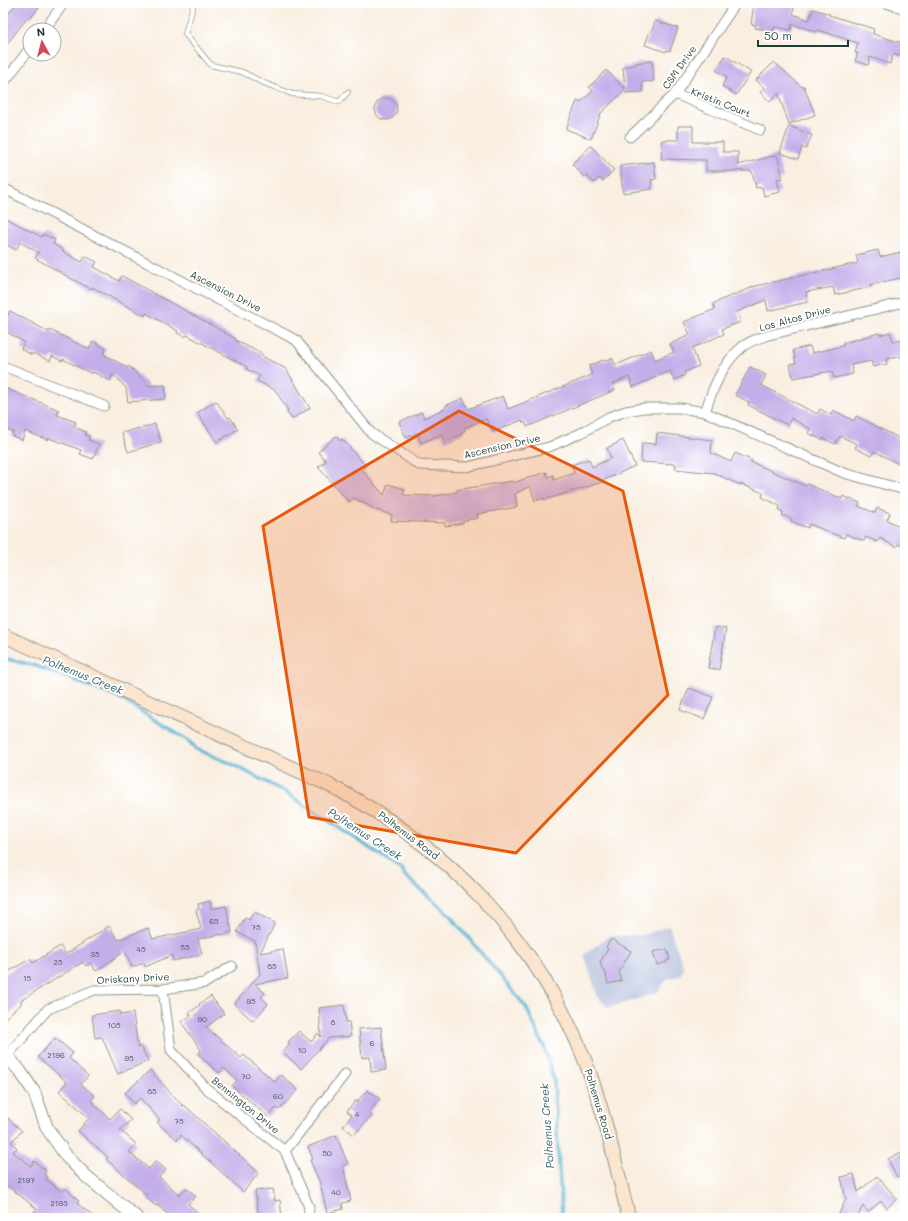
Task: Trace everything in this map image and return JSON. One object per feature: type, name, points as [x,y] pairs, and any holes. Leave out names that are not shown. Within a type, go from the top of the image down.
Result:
[{"type":"main road","name":"Polhemus Road","points":[[3,635],[354,797],[420,842],[460,876],[493,910],[522,946],[547,984],[569,1024],[586,1065],[600,1107],[629,1218]]},
{"type":"street","points":[[50,22],[64,3]]},
{"type":"street","name":"CSM Drive","points":[[630,137],[674,94],[736,3]]},
{"type":"street","points":[[886,3],[905,9]]},
{"type":"street","points":[[3,84],[22,59]]},
{"type":"street","name":"Kristin Court","points":[[674,94],[760,130]]},
{"type":"street","name":"Ascension Drive","points":[[3,188],[296,340],[371,433],[419,465],[467,467],[549,446],[581,433],[609,417],[626,411],[662,407],[705,412],[844,473],[905,490]]},
{"type":"street","name":"Los Altos Drive","points":[[705,412],[711,393],[727,363],[743,346],[764,336],[905,302]]},
{"type":"street","points":[[3,366],[104,406]]},
{"type":"street","name":"Oriskany Drive","points":[[5,1055],[48,1009],[94,990],[163,989],[205,983],[232,966]]},
{"type":"street","name":"Bennington Drive","points":[[163,989],[171,1050],[207,1089],[285,1151],[309,1207],[308,1218]]},
{"type":"street","points":[[5,1055],[20,1071],[34,1092],[47,1128],[67,1157],[87,1177],[137,1218]]},
{"type":"street","points":[[285,1151],[345,1074]]},
{"type":"lane","points":[[194,3],[185,34],[210,65],[242,72],[264,83],[292,94],[321,96],[339,102],[348,92]]},
{"type":"highlighted area","points":[[459,411],[623,491],[668,695],[516,853],[309,817],[263,526]]},
{"type":"shaded area","points":[[669,926],[684,969],[679,976],[667,979],[657,993],[608,1008],[598,997],[584,955],[609,936],[643,935]]},
{"type":"building","points":[[17,3],[42,3],[30,19],[28,17],[24,22],[22,22],[22,25],[3,49],[3,20]]},
{"type":"building","points":[[754,3],[778,6],[778,3],[794,5],[793,14],[809,20],[813,9],[874,29],[873,34],[905,44],[905,58],[893,54],[890,64],[870,57],[868,65],[855,61],[858,53],[855,53],[858,43],[818,30],[817,32],[792,24],[791,30],[774,27],[774,31],[755,28],[756,25],[751,24]]},
{"type":"building","points":[[655,21],[678,28],[670,51],[667,50],[666,52],[645,45]]},
{"type":"building","points":[[725,56],[751,72],[736,95],[722,86],[727,77],[716,70]]},
{"type":"building","points":[[652,61],[654,81],[642,82],[643,92],[625,93],[625,90],[601,113],[591,139],[566,129],[577,101],[581,102],[593,91],[589,87],[606,70],[625,89],[623,67],[636,65],[636,63]]},
{"type":"building","points":[[774,62],[802,87],[804,86],[815,115],[789,124],[778,93],[770,102],[760,92],[764,88],[756,80]]},
{"type":"building","points":[[386,98],[394,101],[397,109],[394,117],[386,120],[378,117],[375,109],[378,101]]},
{"type":"building","points":[[678,126],[693,126],[693,142],[723,142],[723,152],[738,152],[738,165],[777,155],[783,178],[777,179],[780,192],[764,196],[762,187],[756,188],[752,171],[706,171],[706,160],[661,159],[662,140],[678,140]]},
{"type":"building","points":[[789,126],[812,135],[806,149],[802,147],[798,159],[780,153]]},
{"type":"building","points":[[591,146],[614,170],[603,181],[599,178],[594,183],[586,175],[584,177],[572,164]]},
{"type":"building","points":[[654,162],[656,179],[651,180],[652,189],[623,193],[620,166]]},
{"type":"building","points":[[3,217],[42,237],[43,234],[55,240],[53,244],[63,250],[62,251],[82,262],[85,256],[97,262],[94,267],[119,281],[122,276],[262,354],[262,356],[286,369],[310,408],[292,419],[275,390],[257,381],[260,376],[246,369],[247,367],[187,335],[185,337],[177,333],[178,331],[146,313],[145,316],[92,287],[91,289],[72,279],[35,258],[39,253],[20,242],[16,250],[3,243]]},
{"type":"building","points":[[878,250],[880,257],[905,251],[905,277],[870,285],[871,287],[835,295],[833,287],[806,292],[808,302],[768,311],[766,300],[737,312],[741,322],[722,329],[724,334],[692,348],[699,366],[684,372],[685,375],[674,380],[670,371],[633,387],[629,377],[612,384],[615,390],[527,427],[525,422],[523,423],[522,420],[493,432],[486,419],[464,428],[465,431],[461,433],[462,434],[445,441],[442,434],[421,443],[417,433],[406,438],[399,422],[422,412],[424,418],[463,398],[468,409],[503,396],[508,409],[592,375],[589,366],[603,360],[612,358],[616,365],[651,350],[655,360],[674,352],[670,344],[690,335],[684,322],[715,309],[713,304],[721,300],[751,287],[858,263],[856,255]]},
{"type":"building","points":[[10,311],[49,332],[50,330],[89,349],[93,341],[106,349],[103,354],[128,368],[129,366],[149,386],[165,385],[166,399],[128,402],[126,388],[113,374],[110,381],[93,372],[92,374],[63,359],[62,361],[52,356],[50,361],[33,353],[32,355],[21,349],[24,342],[3,330],[3,312],[8,315]]},
{"type":"building","points":[[890,332],[893,341],[905,339],[905,356],[886,359],[887,364],[873,367],[871,361],[851,365],[853,374],[834,378],[832,371],[793,378],[790,364],[796,363],[793,350],[810,346],[812,353],[843,346],[843,343],[879,333],[880,335]]},
{"type":"building","points":[[750,367],[766,375],[761,385],[817,414],[820,409],[831,415],[833,410],[854,421],[856,416],[905,441],[905,452],[899,464],[874,451],[871,456],[855,448],[857,444],[840,436],[835,444],[823,438],[822,440],[808,433],[810,429],[791,418],[788,425],[748,405],[749,402],[735,395]]},
{"type":"building","points":[[7,389],[59,410],[57,415],[76,422],[74,427],[86,432],[85,435],[90,437],[88,440],[99,444],[93,459],[80,454],[81,450],[25,431],[22,440],[12,436],[13,432],[3,428],[3,398]]},
{"type":"building","points":[[216,401],[238,429],[217,442],[197,413]]},
{"type":"building","points":[[155,424],[161,442],[128,452],[122,433]]},
{"type":"building","points":[[657,433],[712,440],[711,453],[731,462],[735,453],[751,460],[751,462],[806,486],[807,484],[842,499],[843,496],[860,503],[858,506],[875,513],[877,508],[890,513],[887,520],[905,529],[905,548],[898,544],[896,547],[880,538],[878,542],[866,537],[864,541],[846,534],[844,538],[809,524],[808,528],[791,521],[792,519],[782,515],[783,512],[779,510],[780,506],[762,497],[763,493],[741,484],[740,485],[714,473],[675,469],[676,464],[641,462],[642,443],[656,444]]},
{"type":"building","points":[[336,436],[340,441],[342,439],[366,466],[362,470],[384,495],[388,484],[405,489],[403,495],[435,496],[457,492],[456,490],[513,481],[513,483],[546,472],[548,477],[553,475],[554,480],[574,473],[571,465],[589,459],[592,467],[611,458],[607,448],[623,440],[635,466],[602,481],[603,482],[544,500],[544,498],[535,501],[530,486],[515,494],[517,507],[477,514],[478,518],[463,521],[463,523],[445,526],[445,523],[391,521],[392,515],[373,509],[354,498],[349,502],[318,467],[326,461],[318,452]]},
{"type":"building","points":[[715,627],[726,629],[719,670],[708,668]]},
{"type":"building","points":[[689,688],[713,697],[704,719],[680,710]]},
{"type":"building","points":[[210,901],[211,909],[226,906],[232,932],[198,939],[202,954],[173,961],[172,955],[145,967],[144,963],[132,967],[125,951],[96,971],[91,963],[86,966],[83,962],[20,1001],[22,1003],[3,1020],[3,975],[30,959],[33,963],[60,946],[66,954],[109,926],[118,940],[148,928],[153,939],[201,929],[196,910],[199,909],[198,904]]},
{"type":"building","points":[[254,912],[275,923],[260,953],[283,949],[288,978],[255,984],[265,993],[261,997],[268,1004],[253,1021],[234,1004],[260,974],[255,941],[237,932],[245,918],[249,920]]},
{"type":"building","points":[[611,939],[631,951],[619,972],[621,981],[608,984],[605,971],[603,971],[600,962],[608,949],[606,947]]},
{"type":"building","points":[[667,949],[670,960],[657,965],[653,952]]},
{"type":"building","points":[[211,996],[224,1014],[206,1027],[241,1058],[244,1055],[275,1082],[281,1075],[298,1090],[279,1110],[276,1108],[268,1117],[232,1086],[237,1080],[224,1068],[219,1073],[198,1054],[201,1050],[181,1022],[191,1016],[189,1013]]},
{"type":"building","points":[[344,1005],[346,1022],[349,1022],[351,1036],[329,1038],[301,1069],[283,1052],[290,1044],[288,1042],[299,1031],[311,1042],[318,1033],[321,1037],[319,1008]]},
{"type":"building","points":[[120,1011],[120,1015],[133,1013],[138,1048],[141,1046],[148,1061],[118,1074],[102,1037],[95,1038],[92,1015]]},
{"type":"building","points":[[381,1027],[386,1070],[371,1072],[370,1057],[362,1058],[359,1029]]},
{"type":"building","points":[[55,1038],[73,1053],[69,1058],[88,1076],[81,1084],[95,1096],[91,1101],[110,1119],[120,1109],[131,1120],[120,1130],[136,1144],[129,1152],[149,1169],[156,1161],[166,1170],[159,1177],[180,1195],[186,1188],[196,1196],[188,1204],[204,1218],[172,1218],[145,1197],[147,1195],[106,1159],[108,1157],[78,1131],[89,1118],[59,1091],[67,1082],[38,1057]]},
{"type":"building","points":[[150,1070],[183,1106],[184,1105],[259,1173],[243,1192],[181,1135],[177,1140],[157,1122],[160,1120],[140,1098],[134,1104],[125,1093]]},
{"type":"building","points":[[367,1090],[380,1099],[369,1112],[372,1115],[354,1135],[343,1126],[352,1115],[347,1111]]},
{"type":"building","points":[[3,1114],[22,1131],[11,1142],[17,1148],[13,1152],[31,1166],[34,1161],[46,1171],[44,1174],[47,1177],[46,1179],[62,1192],[65,1188],[79,1201],[77,1203],[95,1218],[29,1218],[37,1209],[3,1182]]},
{"type":"building","points":[[336,1135],[348,1164],[343,1166],[351,1201],[342,1203],[343,1209],[327,1213],[320,1183],[310,1160],[313,1159],[308,1147]]},
{"type":"building","points":[[905,1150],[905,1173],[897,1177],[888,1159]]},
{"type":"building","points":[[854,1174],[858,1192],[877,1176],[897,1199],[887,1208],[881,1201],[868,1212],[863,1206],[857,1218],[837,1218],[846,1199],[841,1177]]},
{"type":"building","points":[[273,1189],[275,1201],[280,1200],[282,1218],[259,1218],[255,1191]]},
{"type":"waterway","name":"Polhemus Creek","points":[[3,658],[36,666],[118,697],[189,741],[196,749],[230,763],[285,792],[401,869],[404,875],[447,912],[526,1007],[545,1049],[554,1081],[562,1218]]}]
